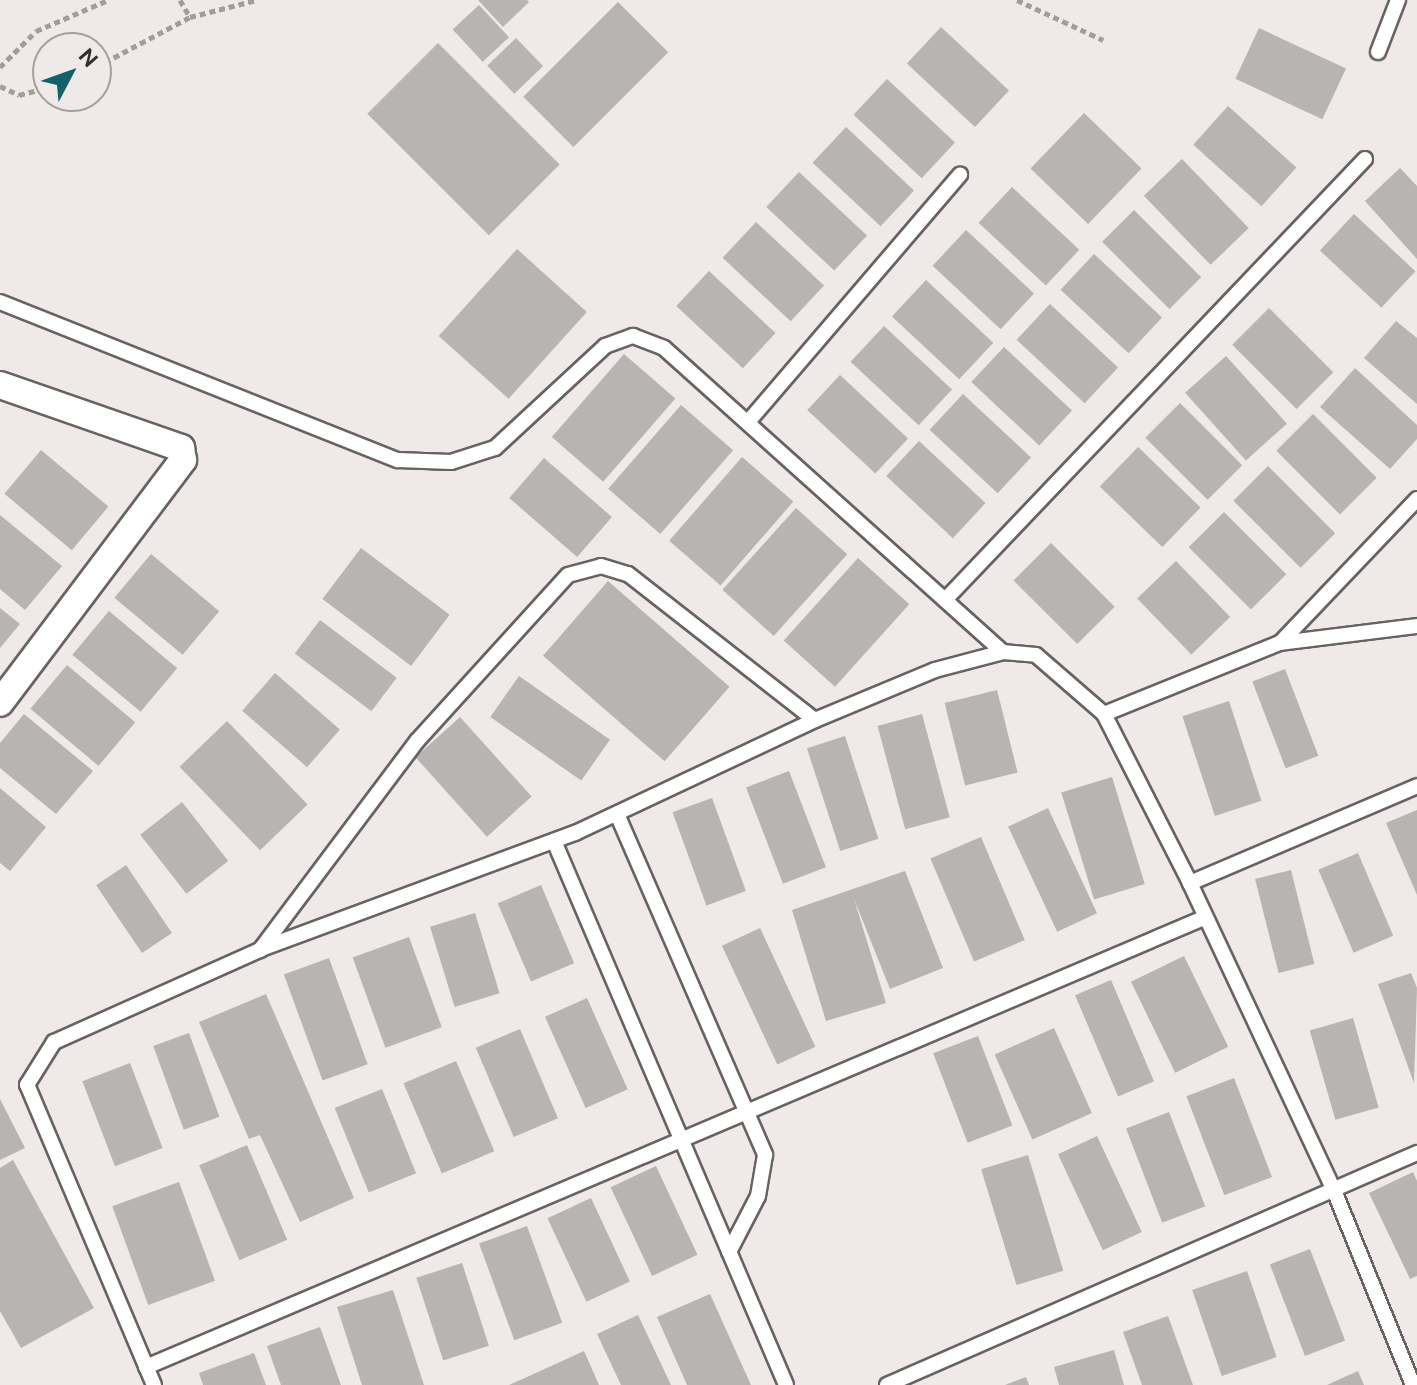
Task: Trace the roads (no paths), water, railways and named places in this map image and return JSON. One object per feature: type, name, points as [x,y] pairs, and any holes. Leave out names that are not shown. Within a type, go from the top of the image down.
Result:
[{"type":"street","points":[[0,385],[181,448],[183,460],[0,703]]},
{"type":"lane","points":[[1378,52],[1398,0]]},
{"type":"lane","points":[[945,600],[1365,159]]},
{"type":"lane","points":[[748,422],[960,175]]},
{"type":"lane","points":[[0,302],[398,460],[451,462],[495,448],[605,346],[633,336],[664,348],[1003,652]]},
{"type":"lane","points":[[1280,643],[1417,499]]},
{"type":"lane","points":[[260,950],[417,741],[568,575],[601,566],[628,574],[815,720]]},
{"type":"lane","points":[[1104,714],[1280,643],[1417,626]]},
{"type":"lane","points":[[154,1385],[27,1085],[54,1042],[260,950],[554,841],[815,720],[935,670],[1003,652],[1036,655],[1104,714],[1190,883],[1333,1188],[1413,1385]]},
{"type":"lane","points":[[1190,883],[1417,786]]},
{"type":"lane","points":[[617,814],[765,1155],[765,1177],[729,1252]]},
{"type":"lane","points":[[554,841],[786,1385]]},
{"type":"lane","points":[[146,1367],[1204,918]]},
{"type":"lane","points":[[887,1385],[1417,1153]]},
{"type":"lane","points":[[920,1371],[926,1385]]}]
